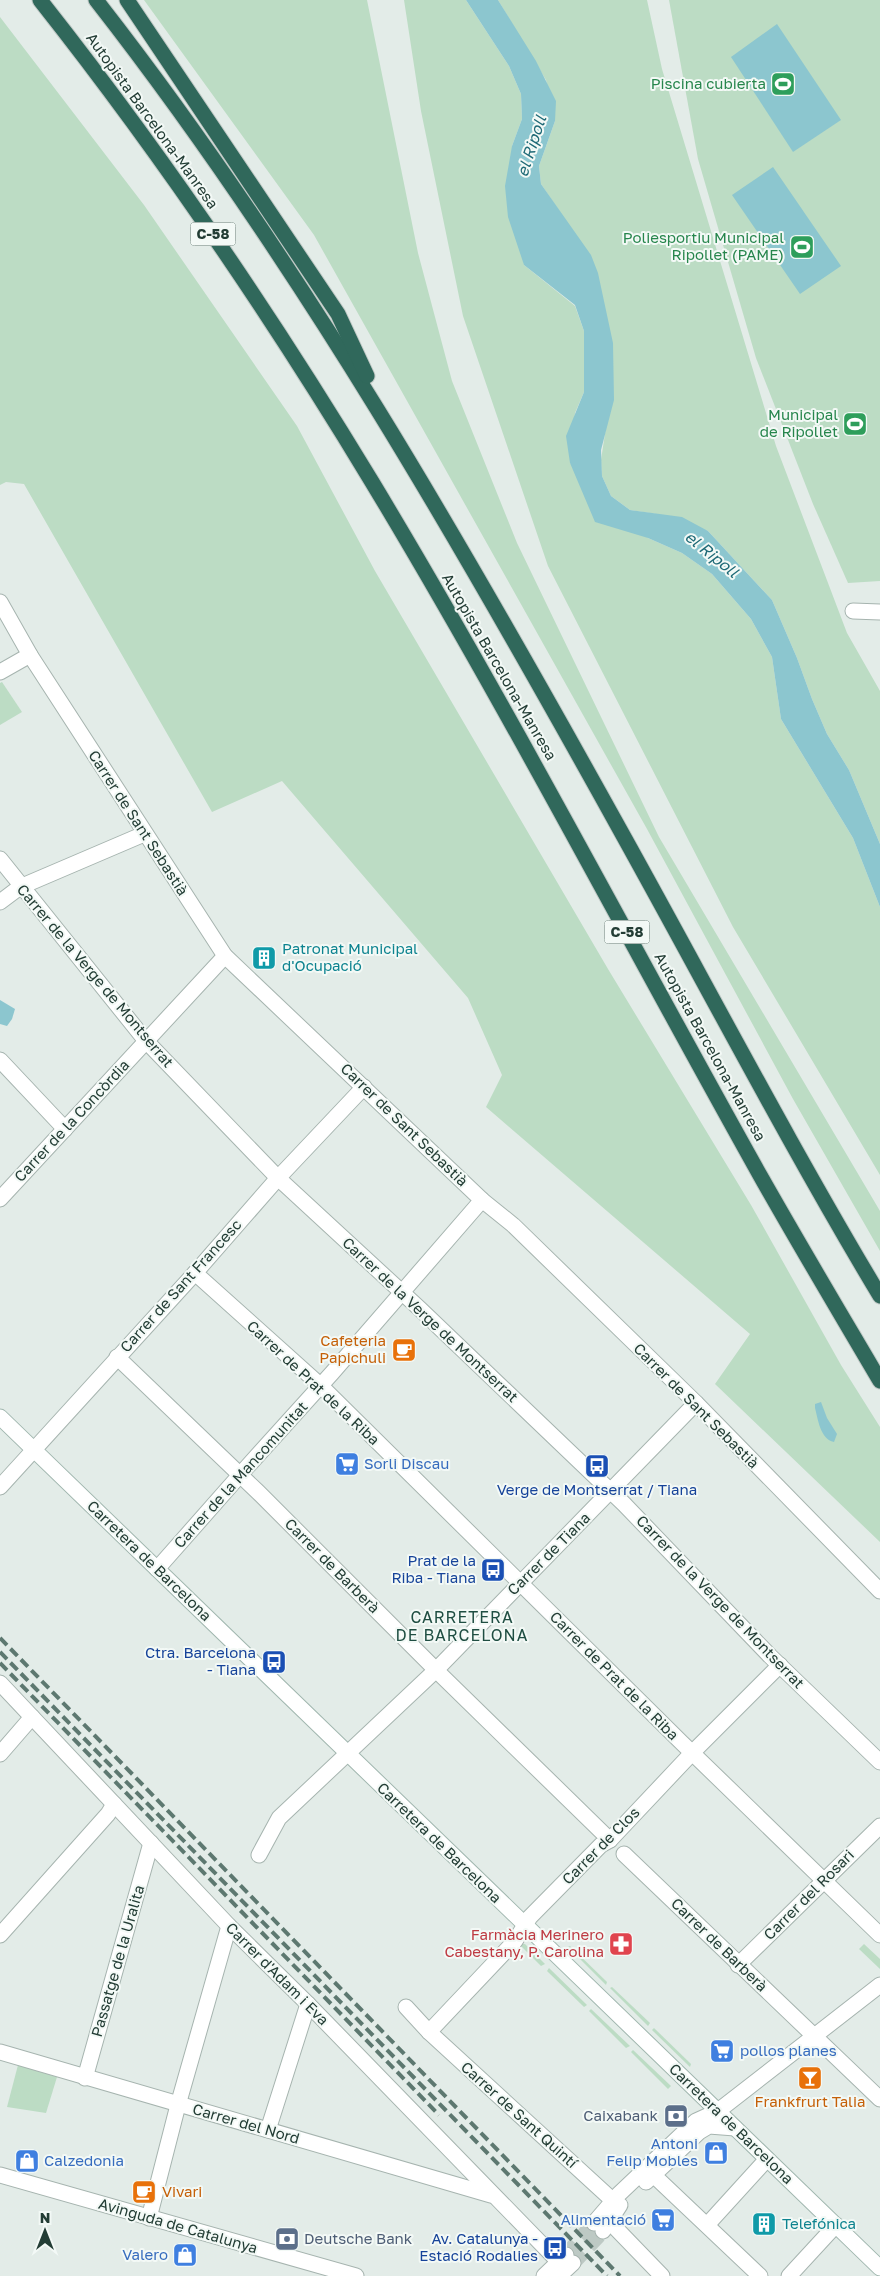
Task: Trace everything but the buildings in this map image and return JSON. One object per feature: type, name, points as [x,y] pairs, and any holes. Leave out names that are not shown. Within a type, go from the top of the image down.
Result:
[{"type":"highway","name":"Autopista Barcelona-Manresa","points":[[40,0],[153,148],[218,242],[289,349],[373,483],[554,800],[761,1176],[880,1381]]},
{"type":"highway","name":"Autopista Barcelona-Manresa","points":[[96,0],[223,172],[288,267],[395,436],[530,668],[802,1162],[880,1296]]},
{"type":"highway","points":[[127,0],[338,314],[395,436]]},
{"type":"street","name":"Carrer de Sant Sebastià","points":[[0,602],[30,654],[144,834],[225,956],[482,1200],[513,1225],[696,1403],[880,1591]]},
{"type":"street","points":[[853,611],[880,612]]},
{"type":"street","points":[[0,672],[30,654]]},
{"type":"street","points":[[0,902],[20,887],[144,834]]},
{"type":"street","name":"Carrer de la Verge de Montserrat","points":[[0,859],[20,887],[146,1042],[278,1178],[402,1292],[624,1504],[780,1665],[880,1762]]},
{"type":"street","name":"Carrer de la Concòrdia","points":[[0,1198],[225,956]]},
{"type":"street","points":[[0,1060],[65,1129]]},
{"type":"street","name":"Carrer de Sant Francesc","points":[[0,1487],[117,1357],[196,1273],[278,1178],[364,1087]]},
{"type":"street","name":"Carrer de la Mancomunitat","points":[[157,1569],[482,1200]]},
{"type":"street","name":"Carrer de Prat de la Riba","points":[[196,1273],[320,1385],[692,1753],[880,1934]]},
{"type":"street","name":"Carrer de Barberà","points":[[117,1357],[240,1475],[610,1840]]},
{"type":"street","name":"Carrer de Tiana","points":[[259,1854],[279,1818],[436,1670],[696,1403]]},
{"type":"street","name":"Carretera de Barcelona","points":[[0,1417],[880,2268]]},
{"type":"street","name":"Carrer de Clos","points":[[429,2032],[515,1941],[524,1925],[601,1845],[610,1840],[692,1753],[780,1665]]},
{"type":"street","name":"Carrer d'Adam i Eva","points":[[0,1683],[228,1926],[308,2004],[493,2195],[564,2264]]},
{"type":"street","points":[[0,1754],[32,1717]]},
{"type":"street","points":[[0,1936],[108,1814],[114,1804]]},
{"type":"street","name":"Carrer del Rosari","points":[[738,1965],[823,1879],[880,1826]]},
{"type":"street","name":"Passatge de la Uralita","points":[[85,2078],[151,1843]]},
{"type":"street","name":"Carrer de Barberà","points":[[624,1854],[880,2099]]},
{"type":"street","points":[[148,2218],[228,1926]]},
{"type":"street","points":[[608,2214],[703,2118],[718,2111],[880,1985]]},
{"type":"street","points":[[268,2130],[308,2004]]},
{"type":"street","name":"Carrer de Sant Quintí","points":[[406,2007],[608,2214],[662,2276]]},
{"type":"street","name":"Carrer del Nord","points":[[0,2052],[493,2195]]},
{"type":"street","points":[[702,2096],[705,2103],[703,2118]]},
{"type":"street","points":[[650,2172],[709,2126],[736,2128]]},
{"type":"street","points":[[707,2225],[767,2159]]},
{"type":"street","points":[[650,2172],[760,2276]]},
{"type":"street","name":"Avinguda de Catalunya","points":[[0,2175],[356,2276]]},
{"type":"street","points":[[788,2276],[836,2225]]},
{"type":"street","points":[[544,2276],[564,2264]]},
{"type":"green space","points":[[144,0],[367,0],[418,253],[452,381],[517,543],[659,837],[880,1211],[880,1251],[793,1099],[647,829],[314,235]]},
{"type":"green space","points":[[404,0],[466,0],[509,66],[521,94],[522,119],[512,146],[524,265],[575,306],[584,331],[584,392],[575,413],[570,463],[648,538],[682,553],[712,574],[751,619],[772,657],[781,719],[853,838],[880,907],[880,1175],[733,927],[548,566],[463,316],[421,111]]},
{"type":"green space","points":[[498,0],[647,0],[662,69],[776,446],[847,633],[880,691],[880,844],[849,770],[827,734],[772,600],[708,531],[656,514],[630,510],[611,496],[602,476],[601,460],[606,427],[564,218],[541,184],[539,166],[555,121],[546,80]]},
{"type":"green space","name":"Poliesportiu Municipal Ripollet (PAME)","points":[[669,0],[880,0],[880,581],[848,583],[813,504],[756,358],[698,159]]},
{"type":"green space","points":[[0,17],[144,205],[297,426],[375,571],[608,969],[751,1205],[841,1365],[880,1427],[880,1542],[715,1384],[750,1334],[486,1107],[502,1075],[468,998],[282,781],[212,812],[24,484],[6,482],[0,485]]},
{"type":"green space","points":[[2,682],[22,712],[0,725],[0,683]]},
{"type":"green space","points":[[525,1944],[545,1964],[541,1966],[520,1945]]},
{"type":"green space","points":[[864,1944],[880,1959],[880,1969],[859,1949]]},
{"type":"green space","points":[[570,1946],[607,1982],[606,1985],[568,1947]]},
{"type":"green space","points":[[549,1968],[587,2005],[584,2007],[547,1971]]},
{"type":"green space","points":[[612,1987],[650,2023],[648,2026],[610,1988]]},
{"type":"green space","points":[[591,2009],[630,2046],[626,2048],[589,2011]]},
{"type":"green space","points":[[654,2028],[691,2064],[690,2067],[652,2030]]},
{"type":"green space","points":[[633,2050],[671,2086],[668,2089],[631,2052]]},
{"type":"green space","points":[[18,2065],[57,2077],[46,2113],[7,2107]]},
{"type":"water","name":"el Ripoll","points":[[466,0],[498,0],[536,61],[556,101],[555,121],[539,166],[541,184],[591,255],[598,273],[613,343],[614,400],[601,450],[602,476],[611,496],[630,510],[682,517],[708,531],[772,600],[827,734],[849,770],[880,844],[880,907],[853,838],[781,719],[772,657],[751,619],[712,574],[682,553],[648,538],[595,522],[570,463],[566,436],[584,392],[584,331],[575,305],[524,265],[508,217],[505,186],[512,146],[522,119],[521,94],[509,66]]},
{"type":"water","name":"Piscina cubierta","points":[[777,24],[841,120],[793,152],[731,57]]},
{"type":"water","points":[[773,167],[841,266],[800,294],[732,195]]},
{"type":"water","points":[[0,1000],[15,1009],[12,1019],[7,1026],[0,1024]]},
{"type":"water","points":[[821,1402],[827,1418],[837,1434],[834,1442],[826,1437],[819,1423],[815,1404]]},
{"type":"tunnel","points":[[566,2255],[594,2223]]},
{"type":"tunnel","points":[[573,2263],[603,2231]]},
{"type":"railway","points":[[0,1638],[620,2276]]},
{"type":"railway","points":[[0,1652],[607,2276]]},
{"type":"railway","points":[[0,1663],[439,2115]]},
{"type":"place","name":"Piscina cubierta","points":[[783,84]]},
{"type":"place","name":"Poliesportiu Municipal Ripollet (PAME)","points":[[802,247]]},
{"type":"place","name":"Municipal de Ripollet","points":[[855,424]]},
{"type":"place","name":"Patronat Municipal d'Ocupació","points":[[264,958]]},
{"type":"place","name":"Cafeteria Papichuli","points":[[404,1350]]},
{"type":"place","name":"Sorli Discau","points":[[347,1464]]},
{"type":"place","name":"Verge de Montserrat / Tiana","points":[[597,1466]]},
{"type":"place","name":"Prat de la Riba - Tiana","points":[[493,1570]]},
{"type":"place","name":"Ctra. Barcelona - Tiana","points":[[274,1662]]},
{"type":"place","name":"Farmàcia Merinero Cabestany, P. Carolina","points":[[621,1944]]},
{"type":"place","name":"pollos planes","points":[[722,2051]]},
{"type":"place","name":"Frankfrurt Talia","points":[[810,2078]]},
{"type":"place","name":"Caixabank","points":[[676,2116]]},
{"type":"place","name":"Antoni Felip Mobles","points":[[716,2153]]},
{"type":"place","name":"Calzedonia","points":[[27,2161]]},
{"type":"place","name":"Vivari","points":[[144,2192]]},
{"type":"place","name":"Alimentació","points":[[663,2220]]},
{"type":"place","name":"Telefónica","points":[[764,2224]]},
{"type":"place","name":"Deutsche Bank","points":[[287,2239]]},
{"type":"place","name":"Av. Catalunya - Estació Rodalies","points":[[555,2248]]},
{"type":"place","name":"Valero","points":[[185,2255]]},
{"type":"district","name":"CARRETERA DE BARCELONA","points":[[462,1626]]}]
